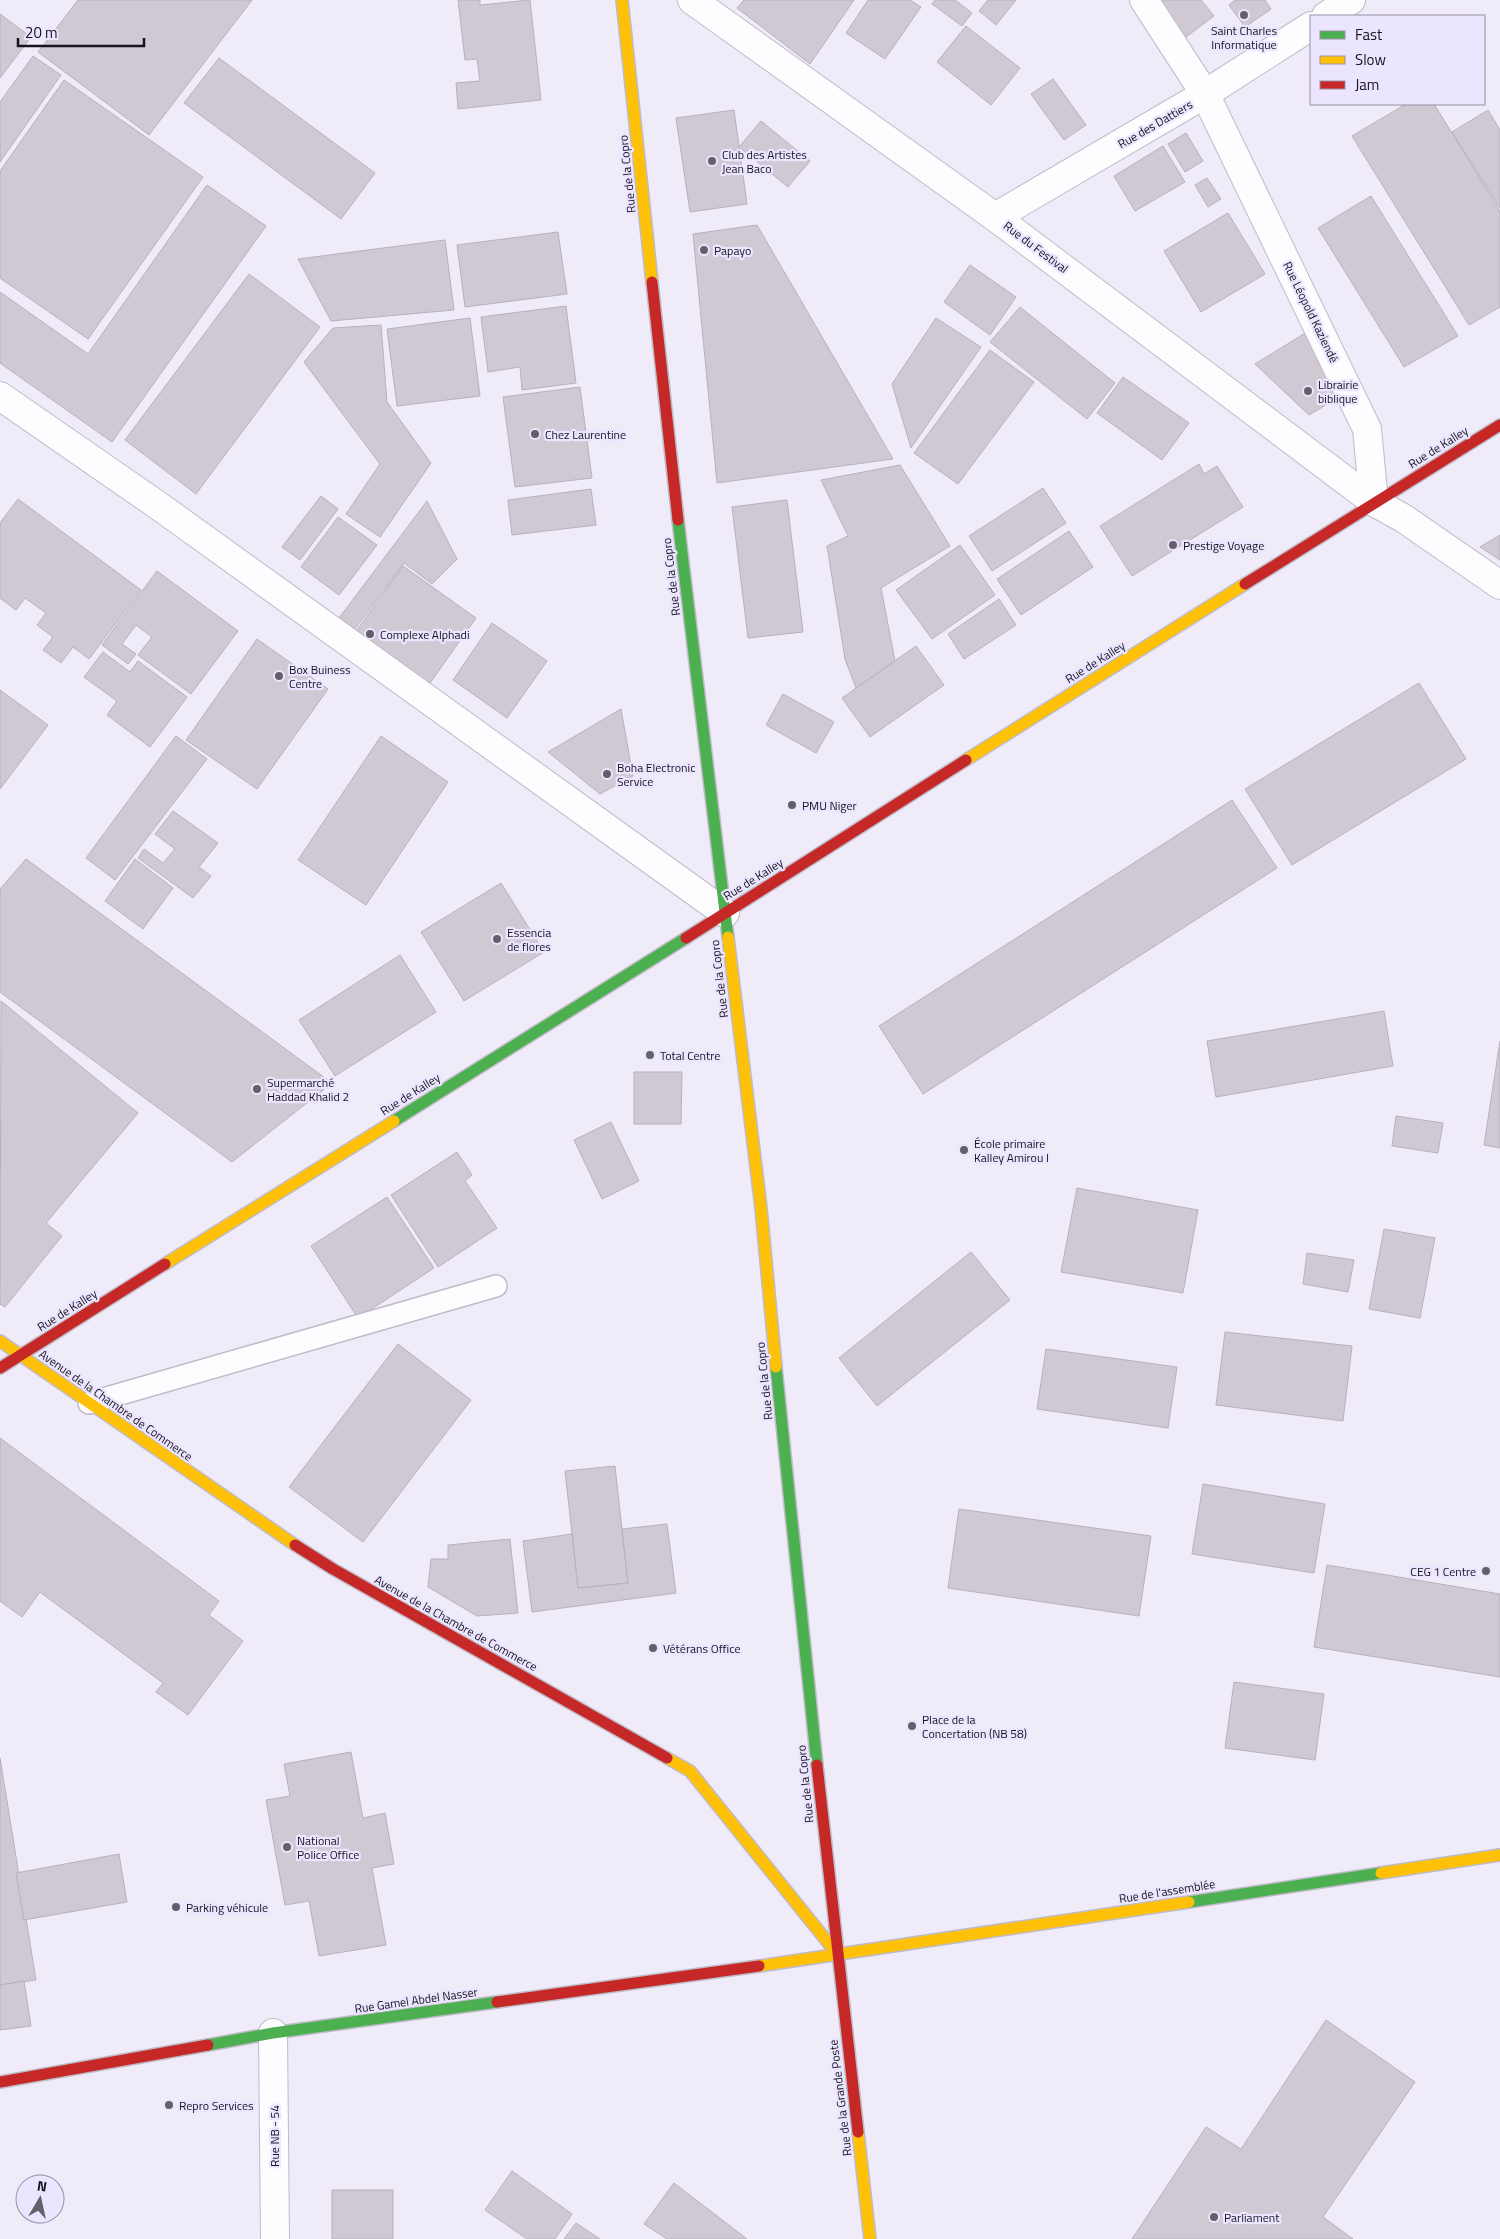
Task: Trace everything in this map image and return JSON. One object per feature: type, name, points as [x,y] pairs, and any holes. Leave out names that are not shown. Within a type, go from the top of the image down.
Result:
[{"type":"street","name":"Rue de la Copro","points":[[622,0],[676,506],[761,1208],[796,1574],[838,1955]]},
{"type":"street","name":"Rue du Festival","points":[[692,0],[995,217],[1374,502]]},
{"type":"street","name":"Rue Léopold Kaziendé","points":[[1144,0],[1205,94],[1367,429],[1374,502]]},
{"type":"street","points":[[1328,15],[1351,0]]},
{"type":"street","name":"Rue des Dattiers","points":[[995,217],[1205,94],[1310,27]]},
{"type":"street","points":[[0,396],[156,504],[725,913]]},
{"type":"street","name":"Rue de Kalley","points":[[0,1368],[725,913],[1374,502],[1500,425]]},
{"type":"street","points":[[1374,502],[1403,518],[1500,585]]},
{"type":"street","name":"Avenue de la Chambre de Commerce","points":[[0,1342],[262,1523],[333,1569],[690,1771],[838,1955]]},
{"type":"street","name":"Rue de l'assemblée","points":[[838,1955],[1500,1855]]},
{"type":"street","name":"Rue Gamel Abdel Nasser","points":[[0,2082],[273,2033],[838,1955]]},
{"type":"street","name":"Rue de la Grande Poste","points":[[838,1955],[870,2239]]},
{"type":"street","name":"Rue NB - 54","points":[[273,2033],[275,2239]]},
{"type":"lane","points":[[89,1403],[496,1286]]},
{"type":"building","points":[[78,0],[252,0],[149,135],[38,52]]},
{"type":"building","points":[[458,0],[480,0],[480,5],[530,0],[541,100],[458,109],[456,83],[480,81],[477,59],[465,60]]},
{"type":"building","points":[[744,0],[854,0],[810,64],[737,8]]},
{"type":"building","points":[[868,0],[910,0],[921,7],[885,59],[846,33]]},
{"type":"building","points":[[935,0],[955,0],[972,13],[962,26],[932,4]]},
{"type":"building","points":[[988,0],[1016,0],[996,25],[979,11]]},
{"type":"building","points":[[1153,0],[1201,0],[1214,16],[1182,40]]},
{"type":"building","points":[[1235,0],[1265,0],[1271,9],[1245,27],[1229,5]]},
{"type":"building","points":[[0,14],[31,37],[0,78]]},
{"type":"building","points":[[966,26],[1020,68],[991,105],[937,62]]},
{"type":"building","points":[[33,56],[61,75],[0,162],[0,102]]},
{"type":"building","points":[[219,58],[375,173],[341,219],[184,103]]},
{"type":"building","points":[[1053,79],[1086,125],[1064,140],[1031,94]]},
{"type":"building","points":[[64,80],[203,177],[88,339],[0,278],[0,171]]},
{"type":"building","points":[[1404,105],[1435,105],[1500,211],[1500,307],[1469,325],[1352,136]]},
{"type":"building","name":"Club des Artistes Jean Baco","points":[[734,110],[747,204],[690,212],[676,118]]},
{"type":"building","points":[[1488,110],[1500,130],[1500,208],[1452,132]]},
{"type":"building","points":[[761,121],[810,161],[788,187],[739,147]]},
{"type":"building","points":[[1186,133],[1203,161],[1185,172],[1168,144]]},
{"type":"building","points":[[1163,146],[1185,182],[1135,211],[1114,176]]},
{"type":"building","points":[[1207,178],[1221,199],[1208,207],[1195,185]]},
{"type":"building","points":[[207,185],[266,226],[112,442],[0,363],[0,292],[88,354]]},
{"type":"building","points":[[1371,196],[1458,336],[1404,367],[1318,228]]},
{"type":"building","points":[[1228,213],[1265,274],[1201,312],[1164,251]]},
{"type":"building","points":[[757,225],[893,459],[717,483],[693,234]]},
{"type":"building","points":[[558,232],[567,294],[465,307],[457,245]]},
{"type":"building","points":[[445,240],[454,310],[331,321],[298,259]]},
{"type":"building","points":[[970,265],[1016,297],[990,335],[944,302]]},
{"type":"building","points":[[249,274],[320,327],[196,494],[125,440]]},
{"type":"building","points":[[566,306],[576,383],[522,390],[520,367],[488,372],[481,317]]},
{"type":"building","points":[[1020,307],[1115,383],[1087,419],[990,342]]},
{"type":"building","points":[[470,318],[480,396],[397,406],[387,329]]},
{"type":"building","points":[[936,318],[981,347],[911,448],[892,384]]},
{"type":"building","points":[[381,325],[387,402],[431,463],[380,537],[346,514],[380,464],[304,362],[333,328]]},
{"type":"building","points":[[1307,332],[1338,398],[1309,415],[1255,364]]},
{"type":"building","points":[[990,350],[1034,382],[958,484],[914,453]]},
{"type":"building","points":[[1123,377],[1189,423],[1162,460],[1097,413]]},
{"type":"building","points":[[580,387],[592,478],[515,487],[503,397]]},
{"type":"building","points":[[1199,464],[1204,474],[1217,466],[1243,507],[1132,576],[1100,526]]},
{"type":"building","points":[[900,465],[950,546],[881,588],[895,661],[856,688],[845,659],[827,546],[848,536],[821,480]]},
{"type":"building","points":[[1043,488],[1066,523],[992,571],[969,536]]},
{"type":"building","points":[[591,489],[596,525],[512,535],[508,500]]},
{"type":"building","points":[[321,496],[338,509],[300,560],[282,547]]},
{"type":"building","points":[[18,499],[141,590],[89,659],[73,647],[61,663],[43,650],[53,637],[37,625],[46,613],[25,598],[16,610],[0,598],[0,523]]},
{"type":"building","points":[[787,500],[803,632],[748,638],[732,507]]},
{"type":"building","points":[[427,501],[457,559],[432,584],[404,563],[352,633],[336,622]]},
{"type":"building","points":[[338,517],[377,545],[339,595],[301,567]]},
{"type":"building","points":[[1069,531],[1093,567],[1021,615],[997,579]]},
{"type":"building","points":[[1500,535],[1500,560],[1480,547]]},
{"type":"building","points":[[960,545],[995,595],[932,639],[896,590]]},
{"type":"building","points":[[403,566],[476,618],[425,690],[354,634]]},
{"type":"building","points":[[157,571],[238,631],[191,694],[138,655],[152,637],[136,625],[122,644],[136,654],[128,664],[102,645]]},
{"type":"building","points":[[999,599],[1016,625],[964,659],[948,634]]},
{"type":"building","points":[[492,623],[547,661],[507,718],[453,680]]},
{"type":"building","points":[[257,639],[328,689],[257,789],[186,740]]},
{"type":"building","points":[[916,646],[944,685],[870,737],[842,698]]},
{"type":"building","points":[[103,652],[130,672],[138,661],[187,697],[150,747],[107,715],[117,701],[84,677]]},
{"type":"building","points":[[1419,683],[1466,759],[1292,865],[1245,789]]},
{"type":"building","points":[[0,690],[48,725],[0,789]]},
{"type":"building","points":[[783,694],[834,722],[816,753],[766,725]]},
{"type":"building","points":[[621,709],[633,776],[600,794],[548,752]]},
{"type":"building","points":[[176,736],[207,759],[115,880],[86,858]]},
{"type":"building","points":[[381,736],[448,782],[366,905],[298,860]]},
{"type":"building","points":[[1232,800],[1277,868],[923,1094],[879,1026]]},
{"type":"building","points":[[173,811],[218,843],[199,867],[211,876],[193,898],[138,858],[144,849],[163,863],[175,849],[155,834]]},
{"type":"building","points":[[26,859],[332,1083],[232,1162],[0,992],[0,889]]},
{"type":"building","points":[[135,859],[173,888],[143,929],[105,901]]},
{"type":"building","points":[[501,883],[544,952],[464,1001],[421,932]]},
{"type":"building","points":[[400,955],[436,1012],[335,1076],[299,1020]]},
{"type":"building","points":[[1,1001],[138,1113],[46,1223],[62,1236],[5,1307],[0,1304]]},
{"type":"building","points":[[1384,1011],[1393,1066],[1216,1097],[1207,1041]]},
{"type":"building","points":[[1500,1041],[1500,1148],[1484,1145]]},
{"type":"building","points":[[634,1072],[682,1072],[681,1124],[634,1124]]},
{"type":"building","points":[[1396,1116],[1443,1123],[1438,1153],[1392,1146]]},
{"type":"building","points":[[611,1122],[639,1181],[602,1199],[574,1140]]},
{"type":"building","points":[[457,1152],[472,1175],[465,1181],[497,1228],[438,1267],[391,1195]]},
{"type":"building","points":[[1077,1188],[1198,1210],[1183,1293],[1061,1272]]},
{"type":"building","points":[[387,1197],[434,1268],[358,1318],[311,1246]]},
{"type":"building","points":[[1384,1229],[1435,1238],[1420,1318],[1369,1309]]},
{"type":"building","points":[[971,1252],[1010,1300],[877,1406],[839,1358]]},
{"type":"building","points":[[1307,1253],[1354,1260],[1348,1292],[1303,1284]]},
{"type":"building","points":[[1225,1332],[1352,1346],[1343,1421],[1216,1405]]},
{"type":"building","points":[[398,1344],[471,1400],[363,1542],[289,1487]]},
{"type":"building","points":[[1046,1349],[1177,1367],[1168,1428],[1037,1409]]},
{"type":"building","points":[[0,1438],[219,1601],[209,1615],[243,1641],[188,1715],[156,1692],[163,1683],[40,1592],[22,1617],[0,1601]]},
{"type":"building","points":[[615,1466],[628,1583],[578,1588],[565,1471]]},
{"type":"building","points":[[1203,1484],[1325,1504],[1314,1573],[1192,1554]]},
{"type":"building","points":[[959,1509],[1151,1536],[1139,1616],[948,1588]]},
{"type":"building","points":[[667,1524],[676,1593],[532,1612],[523,1541],[572,1534],[578,1588],[628,1583],[622,1529]]},
{"type":"building","points":[[510,1539],[518,1613],[477,1616],[428,1587],[431,1559],[448,1559],[448,1545]]},
{"type":"building","points":[[1327,1565],[1500,1594],[1500,1677],[1314,1647]]},
{"type":"building","points":[[1234,1682],[1324,1694],[1315,1760],[1225,1748]]},
{"type":"building","points":[[351,1752],[363,1818],[385,1813],[394,1864],[372,1868],[386,1945],[319,1956],[309,1901],[285,1905],[266,1800],[290,1796],[284,1764]]},
{"type":"building","points":[[0,1758],[36,1980],[0,1985]]},
{"type":"building","points":[[119,1854],[127,1902],[24,1920],[16,1873]]},
{"type":"building","points":[[24,1981],[31,2026],[0,2030],[0,1985]]},
{"type":"building","points":[[1326,2020],[1415,2082],[1323,2217],[1353,2239],[1132,2239],[1206,2127],[1241,2149]]},
{"type":"building","points":[[512,2171],[572,2214],[555,2239],[527,2239],[485,2210]]},
{"type":"building","points":[[674,2183],[747,2239],[667,2239],[644,2224]]},
{"type":"building","points":[[332,2190],[393,2190],[393,2239],[332,2239]]},
{"type":"building","points":[[576,2223],[600,2239],[564,2239]]},
{"type":"traffic: fast","points":[[678,520],[728,937]]},
{"type":"traffic: fast","points":[[394,1121],[686,938]]},
{"type":"traffic: fast","points":[[776,1367],[817,1765]]},
{"type":"traffic: fast","points":[[1189,1902],[1381,1873]]},
{"type":"traffic: fast","points":[[208,2045],[273,2033],[497,2002]]},
{"type":"traffic: slow","points":[[622,0],[652,282]]},
{"type":"traffic: slow","points":[[966,760],[1245,584]]},
{"type":"traffic: slow","points":[[728,937],[761,1208],[776,1367]]},
{"type":"traffic: slow","points":[[165,1264],[394,1121]]},
{"type":"traffic: slow","points":[[0,1341],[295,1545]]},
{"type":"traffic: slow","points":[[667,1758],[690,1771],[838,1955]]},
{"type":"traffic: slow","points":[[1381,1873],[1500,1855]]},
{"type":"traffic: slow","points":[[759,1966],[1189,1902]]},
{"type":"traffic: slow","points":[[858,2132],[870,2239]]},
{"type":"traffic: jam","points":[[652,282],[678,520]]},
{"type":"traffic: jam","points":[[1245,584],[1500,425]]},
{"type":"traffic: jam","points":[[686,938],[966,760]]},
{"type":"traffic: jam","points":[[0,1368],[165,1264]]},
{"type":"traffic: jam","points":[[295,1545],[333,1569],[667,1758]]},
{"type":"traffic: jam","points":[[817,1765],[858,2132]]},
{"type":"traffic: jam","points":[[497,2002],[759,1966]]},
{"type":"traffic: jam","points":[[0,2082],[208,2045]]},
{"type":"place","name":"Saint Charles Informatique","points":[[1244,15]]},
{"type":"place","name":"Club des Artistes Jean Baco","points":[[712,161]]},
{"type":"place","name":"Papayo","points":[[704,250]]},
{"type":"place","name":"Librairie biblique","points":[[1308,391]]},
{"type":"place","name":"Chez Laurentine","points":[[535,434]]},
{"type":"place","name":"Prestige Voyage","points":[[1173,545]]},
{"type":"place","name":"Complexe Alphadi","points":[[370,634]]},
{"type":"place","name":"Box Buiness Centre","points":[[279,676]]},
{"type":"place","name":"Boha Electronic Service","points":[[607,774]]},
{"type":"place","name":"PMU Niger","points":[[792,805]]},
{"type":"place","name":"Essencia de flores","points":[[497,939]]},
{"type":"place","name":"Total Centre","points":[[650,1055]]},
{"type":"place","name":"Supermarché Haddad Khalid 2","points":[[257,1089]]},
{"type":"place","name":"École primaire Kalley Amirou I","points":[[964,1150]]},
{"type":"place","name":"CEG 1 Centre","points":[[1486,1571]]},
{"type":"place","name":"Vétérans Office","points":[[653,1648]]},
{"type":"place","name":"Place de la Concertation (NB 58)","points":[[912,1726]]},
{"type":"place","name":"National Police Office","points":[[287,1847]]},
{"type":"place","name":"Parking véhicule","points":[[176,1907]]},
{"type":"place","name":"Repro Services","points":[[169,2105]]},
{"type":"place","name":"Parliament","points":[[1214,2217]]}]
